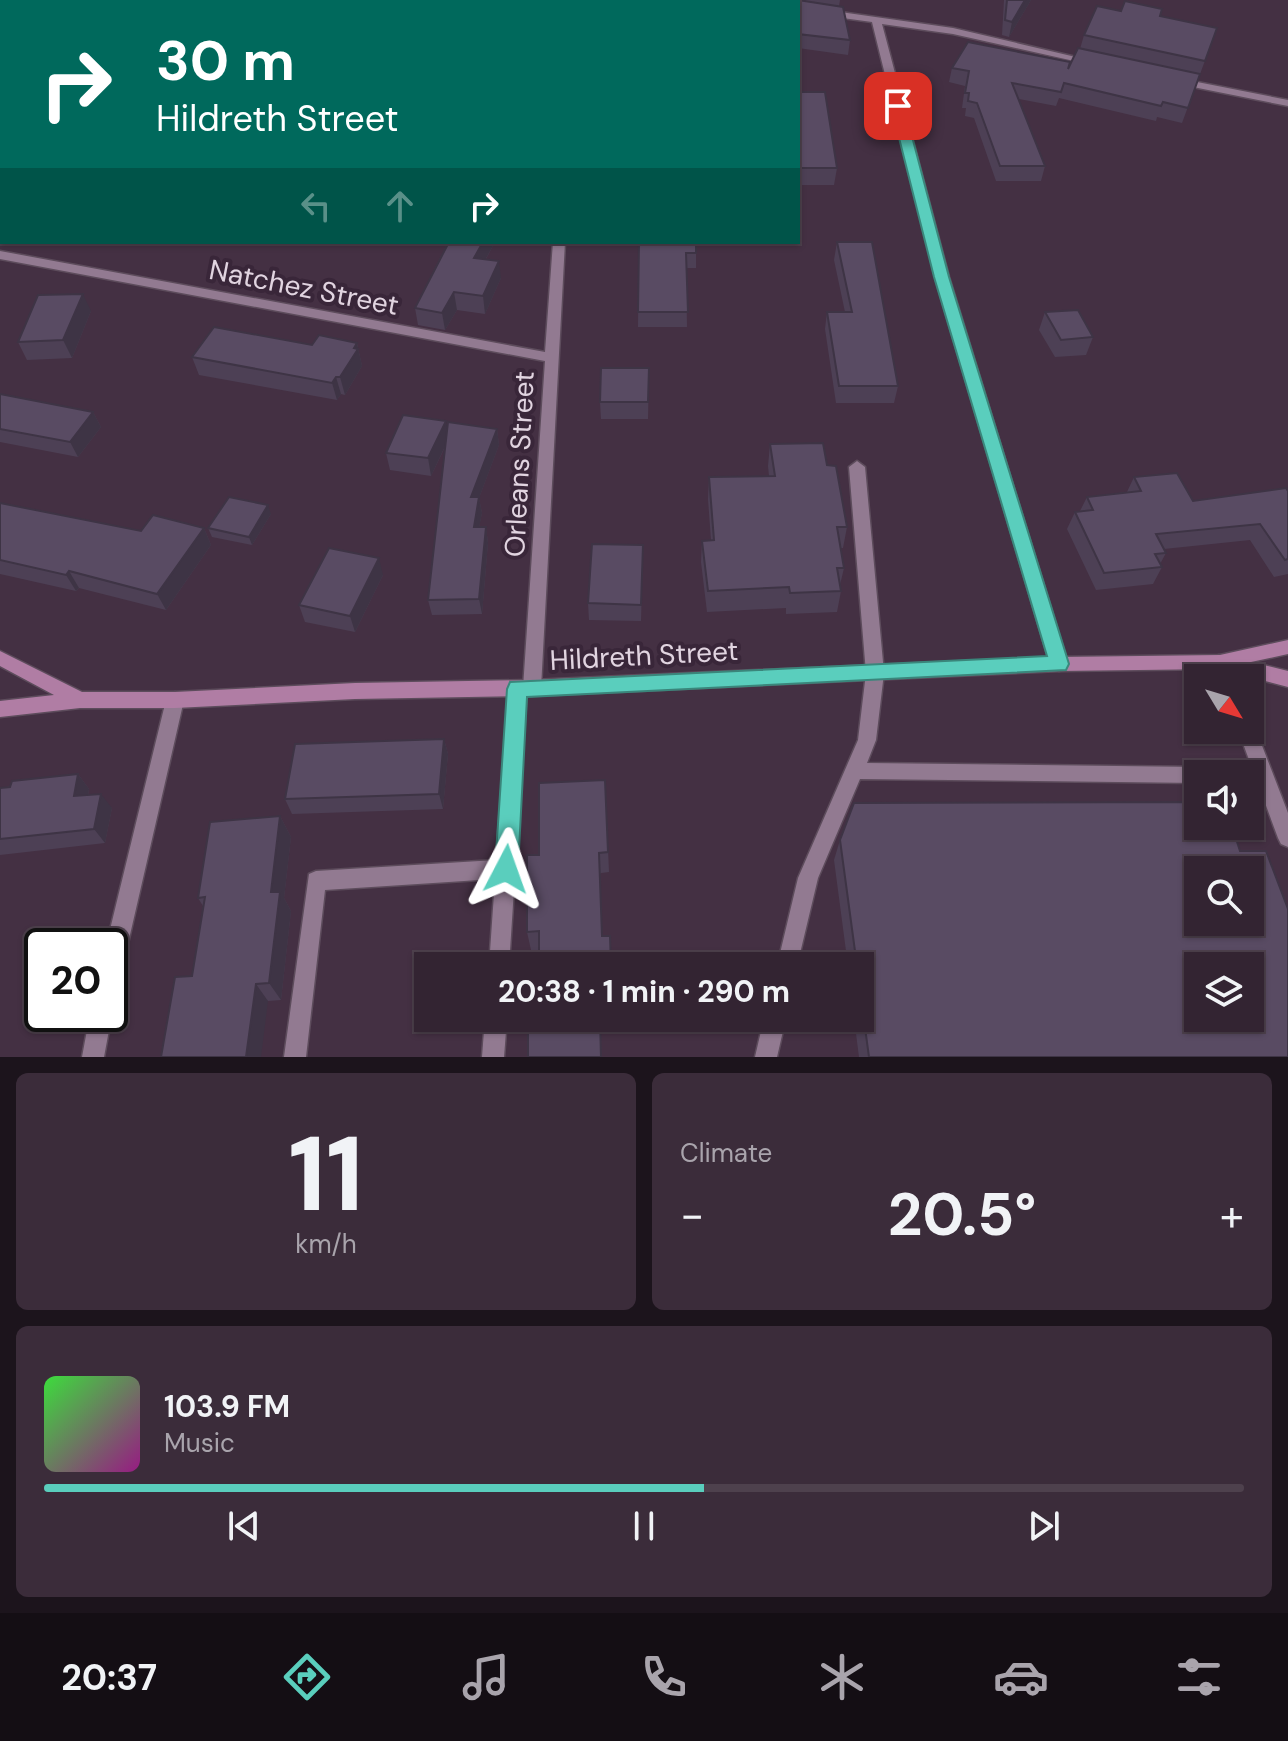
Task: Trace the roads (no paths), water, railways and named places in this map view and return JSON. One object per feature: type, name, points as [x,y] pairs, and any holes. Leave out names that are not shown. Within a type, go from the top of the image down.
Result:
[{"type":"street","points":[[800,9],[953,31],[1108,65]]},
{"type":"street","points":[[876,20],[942,277],[1059,664]]},
{"type":"street","points":[[1169,79],[1288,103]]},
{"type":"street","name":"Orleans Street","points":[[500,952],[525,688],[559,244]]},
{"type":"street","name":"Natchez Street","points":[[0,253],[552,358]]},
{"type":"street","points":[[790,952],[808,878],[867,740],[875,673],[857,467]]},
{"type":"street","points":[[1239,664],[1288,647]]},
{"type":"street","points":[[0,658],[80,700]]},
{"type":"street","name":"Hildreth Street","points":[[0,709],[80,700],[175,700],[355,691],[525,688],[1059,664],[1184,669]]},
{"type":"street","name":"Hildreth Street","points":[[1264,676],[1288,679]]},
{"type":"street","points":[[121,928],[175,700]]},
{"type":"street","points":[[854,771],[1184,775]]},
{"type":"street","points":[[1264,787],[1287,831]]},
{"type":"street","points":[[295,1057],[316,881],[506,869]]},
{"type":"street","points":[[93,1057],[98,1032]]},
{"type":"street","points":[[493,1057],[495,1032]]},
{"type":"street","points":[[766,1057],[772,1032]]}]
